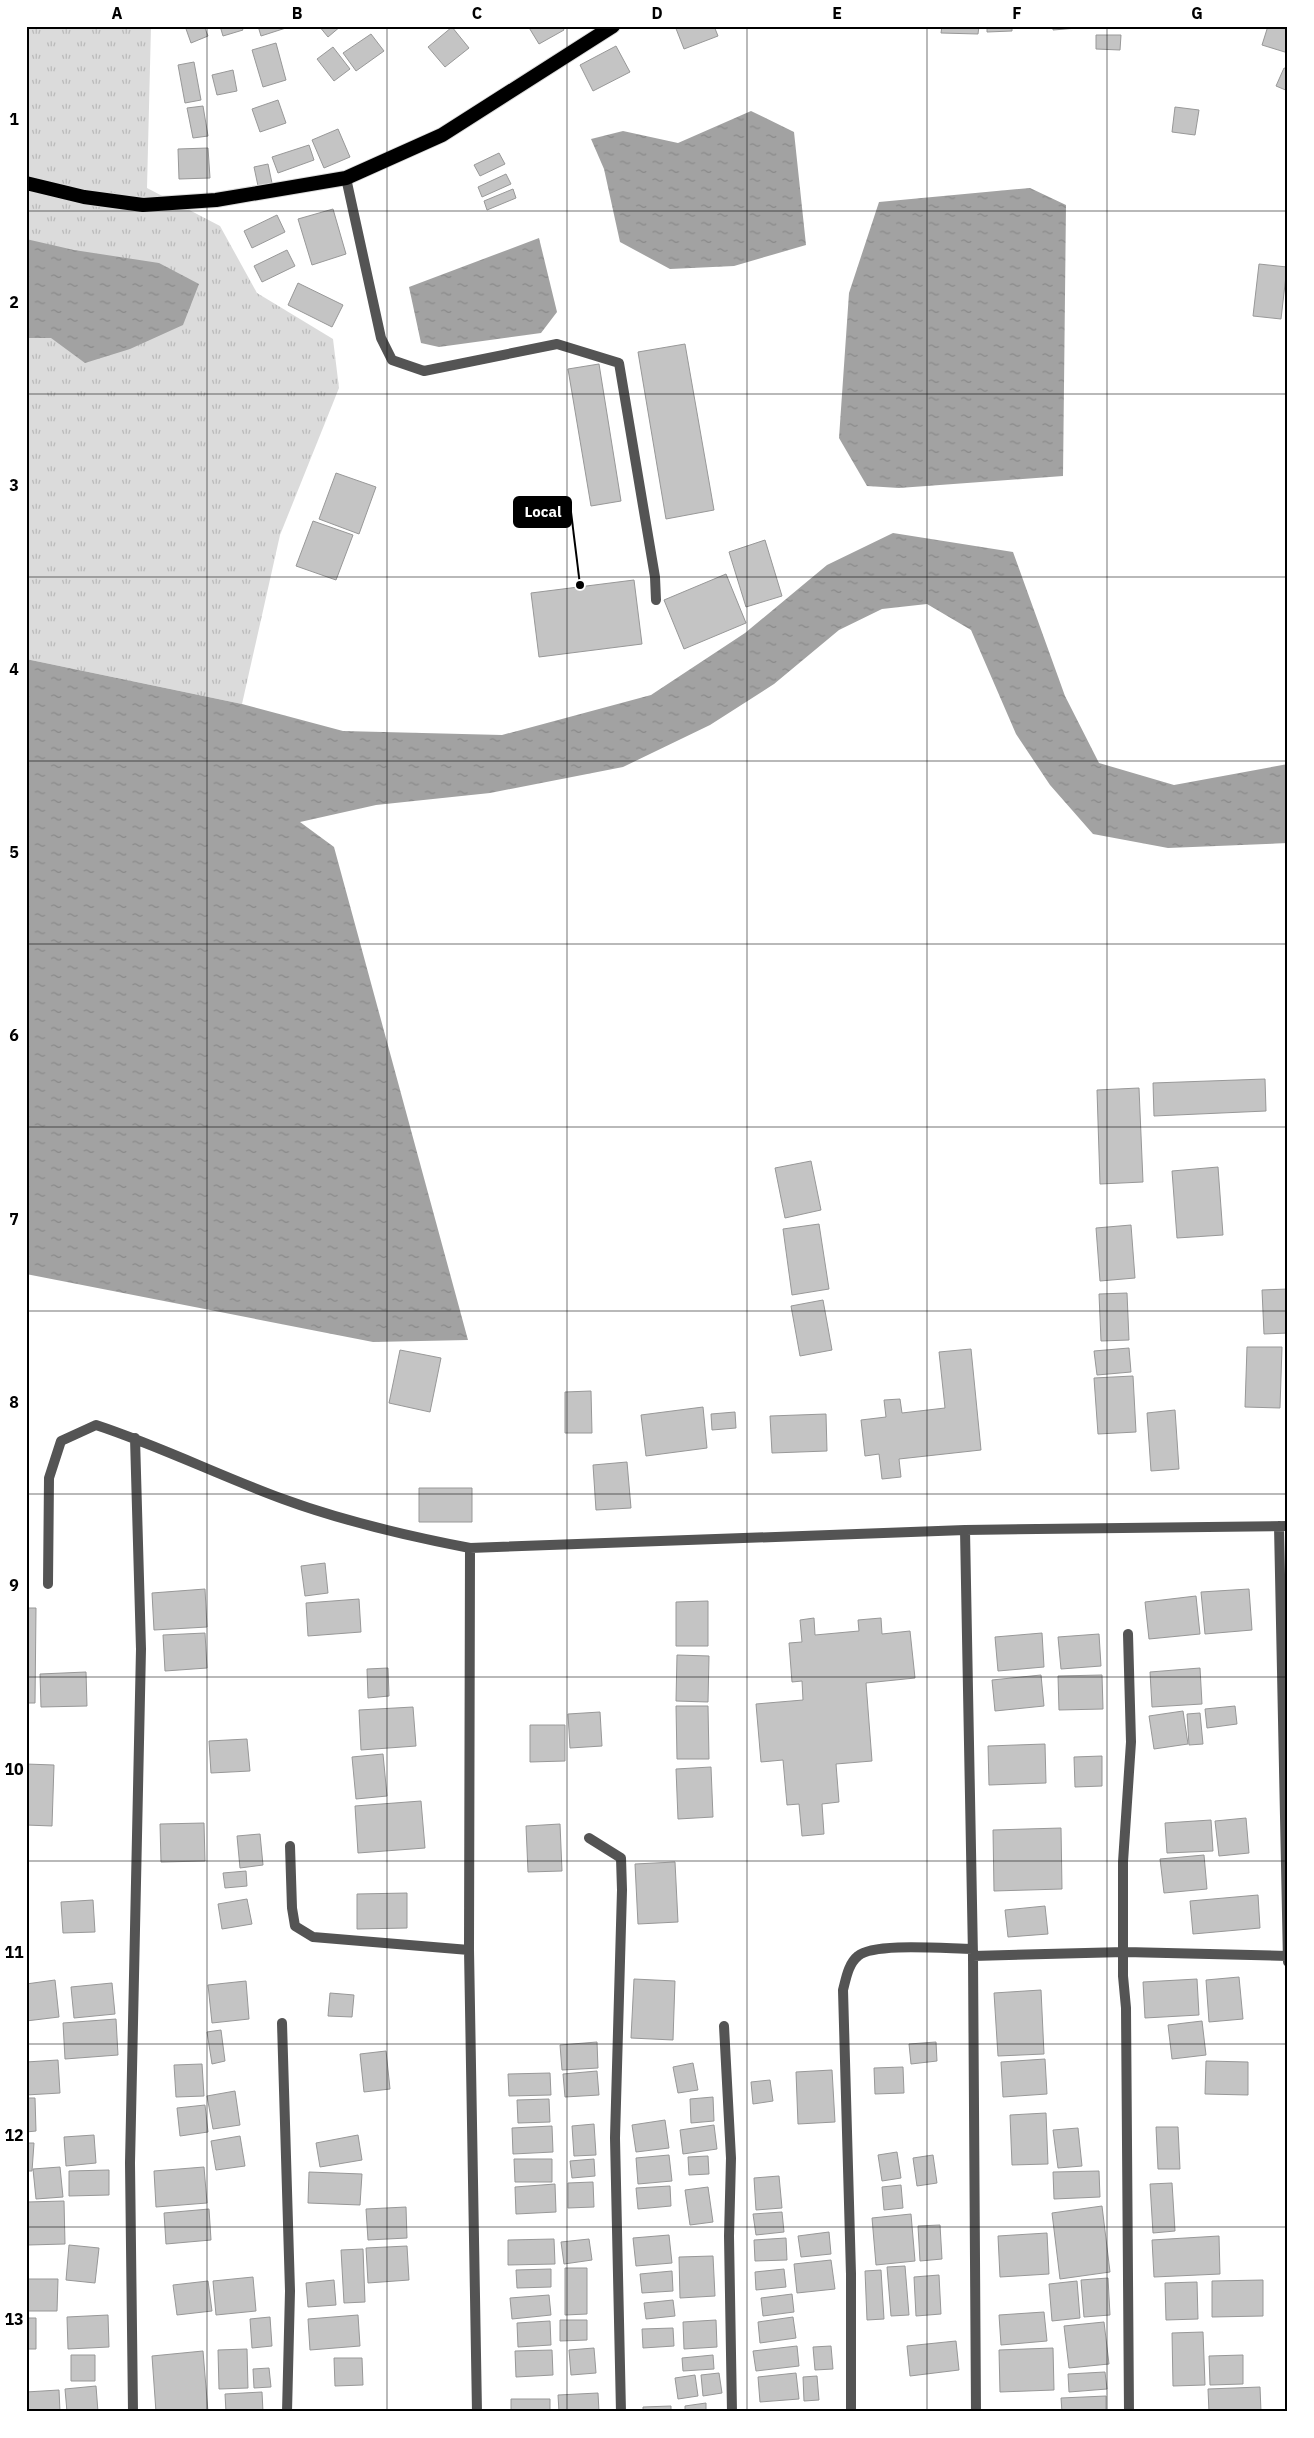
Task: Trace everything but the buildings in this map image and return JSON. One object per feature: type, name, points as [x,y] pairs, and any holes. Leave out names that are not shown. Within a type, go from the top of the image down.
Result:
[{"type":"highway","points":[[26,183],[84,197],[143,205],[216,200],[346,178],[442,135],[613,26]]},
{"type":"street","points":[[346,178],[381,338],[392,360],[424,371],[558,344],[619,363],[655,577],[656,600]]},
{"type":"street","points":[[48,1584],[48,1478],[61,1441],[96,1425],[135,1438],[283,1499],[406,1536],[470,1548],[965,1530],[1283,1526],[1288,1962]]},
{"type":"street","points":[[133,2412],[130,2163],[141,1649],[135,1438]]},
{"type":"street","points":[[965,1530],[972,1952],[976,2412]]},
{"type":"street","points":[[470,1548],[469,1950],[477,2412]]},
{"type":"street","points":[[1128,1634],[1131,1742],[1123,1862],[1125,1952],[1123,1976],[1126,2008],[1129,2412]]},
{"type":"street","points":[[589,1838],[621,1858],[622,1890],[615,2138],[621,2412]]},
{"type":"street","points":[[290,1846],[292,1908],[295,1926],[312,1937],[469,1950]]},
{"type":"street","points":[[851,2412],[850,2274],[843,1990],[848,1970],[858,1956],[875,1948],[972,1952],[1125,1952],[1288,1956]]},
{"type":"street","points":[[282,2023],[290,2291],[287,2412]]},
{"type":"street","points":[[724,2026],[731,2158],[729,2236],[732,2412]]},
{"type":"green space","points":[[26,26],[151,26],[147,188],[220,226],[257,293],[333,339],[339,388],[280,535],[242,704],[26,659]]},
{"type":"water","points":[[751,111],[794,132],[806,245],[734,266],[670,269],[620,242],[604,169],[591,139],[623,131],[678,143]]},
{"type":"water","points":[[1030,188],[1066,205],[1063,476],[899,488],[867,486],[839,438],[849,293],[879,202]]},
{"type":"water","points":[[539,238],[557,312],[541,333],[439,347],[421,343],[409,287]]},
{"type":"water","points":[[26,239],[74,250],[159,263],[199,284],[183,325],[130,349],[85,363],[51,338],[26,338]]},
{"type":"water","points":[[893,533],[1013,552],[1065,696],[1099,763],[1174,785],[1288,764],[1288,843],[1168,848],[1093,834],[1050,785],[1016,734],[971,630],[927,604],[882,609],[839,630],[774,684],[710,725],[623,767],[490,793],[376,805],[300,822],[334,847],[468,1340],[373,1342],[26,1274],[26,659],[242,704],[343,731],[502,735],[651,695],[745,633],[827,565]]},
{"type":"place","name":"Local","points":[[580,585]]}]
